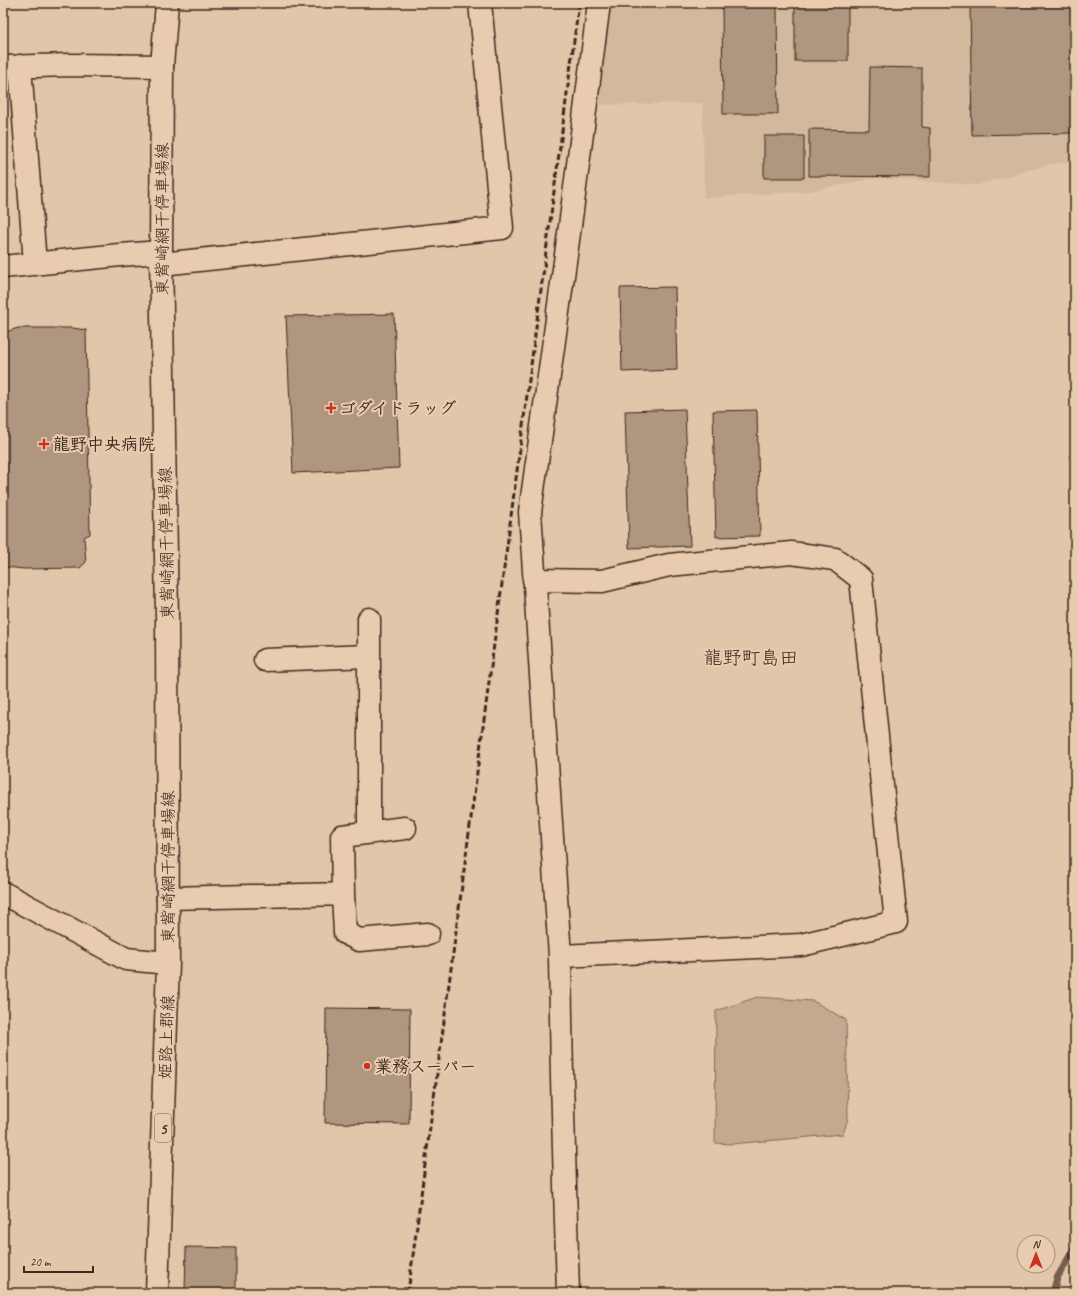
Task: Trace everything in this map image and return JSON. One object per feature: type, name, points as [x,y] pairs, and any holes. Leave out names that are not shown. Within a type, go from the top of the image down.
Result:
[{"type":"street","name":"東觜崎網干停車場線","points":[[167,3],[162,66],[161,258],[167,616],[168,963]]},
{"type":"street","points":[[3,268],[120,255],[161,258],[502,228],[480,3]]},
{"type":"street","points":[[568,1293],[560,956],[530,512],[570,226],[599,3]]},
{"type":"street","points":[[35,264],[11,66],[162,66]]},
{"type":"street","points":[[534,580],[602,581],[669,565],[791,553],[834,559],[861,579],[896,922],[800,945],[560,956]]},
{"type":"street","points":[[369,619],[369,832]]},
{"type":"street","points":[[265,660],[369,656]]},
{"type":"street","points":[[405,828],[342,836],[345,933],[359,940],[428,934]]},
{"type":"street","points":[[3,893],[126,959],[168,963]]},
{"type":"street","points":[[168,898],[343,894]]},
{"type":"street","name":"姫路上郡線","points":[[158,1293],[168,963]]},
{"type":"shaded area","points":[[607,3],[1075,3],[1075,161],[1046,165],[977,185],[875,178],[810,191],[704,198],[703,103],[594,105]]},
{"type":"shaded area","points":[[757,997],[813,1001],[846,1020],[848,1118],[843,1134],[731,1144],[715,1143],[716,1011]]},
{"type":"building","points":[[722,3],[777,3],[778,114],[723,114]]},
{"type":"building","points":[[795,3],[848,3],[848,61],[795,61]]},
{"type":"building","points":[[970,3],[1075,3],[1075,133],[972,135]]},
{"type":"building","points":[[870,67],[922,68],[922,127],[930,128],[930,177],[809,176],[809,129],[869,130]]},
{"type":"building","points":[[764,136],[804,136],[804,178],[764,178]]},
{"type":"building","points":[[675,287],[677,370],[622,372],[620,288]]},
{"type":"building","points":[[394,314],[399,468],[293,473],[286,316]]},
{"type":"building","points":[[18,328],[73,328],[86,330],[90,534],[84,537],[86,562],[80,568],[24,569],[5,567],[3,537],[3,333]]},
{"type":"building","points":[[685,409],[690,546],[629,548],[625,411]]},
{"type":"building","points":[[757,410],[760,536],[716,537],[713,411]]},
{"type":"building","name":"業務スーパー","points":[[326,1008],[410,1009],[409,1124],[325,1123]]},
{"type":"building","points":[[186,1247],[236,1248],[236,1292],[257,1293],[185,1293]]},
{"type":"building","points":[[304,1289],[322,1289],[322,1293],[304,1293]]},
{"type":"waterway","points":[[1053,1293],[1057,1278],[1075,1247]]},
{"type":"railway","points":[[408,1293],[579,3]]},
{"type":"place","name":"ゴダイドラッグ","points":[[331,408]]},
{"type":"place","name":"龍野中央病院","points":[[44,444]]},
{"type":"place","name":"業務スーパー","points":[[367,1066]]},
{"type":"district","name":"龍野町島田","points":[[751,657]]}]
